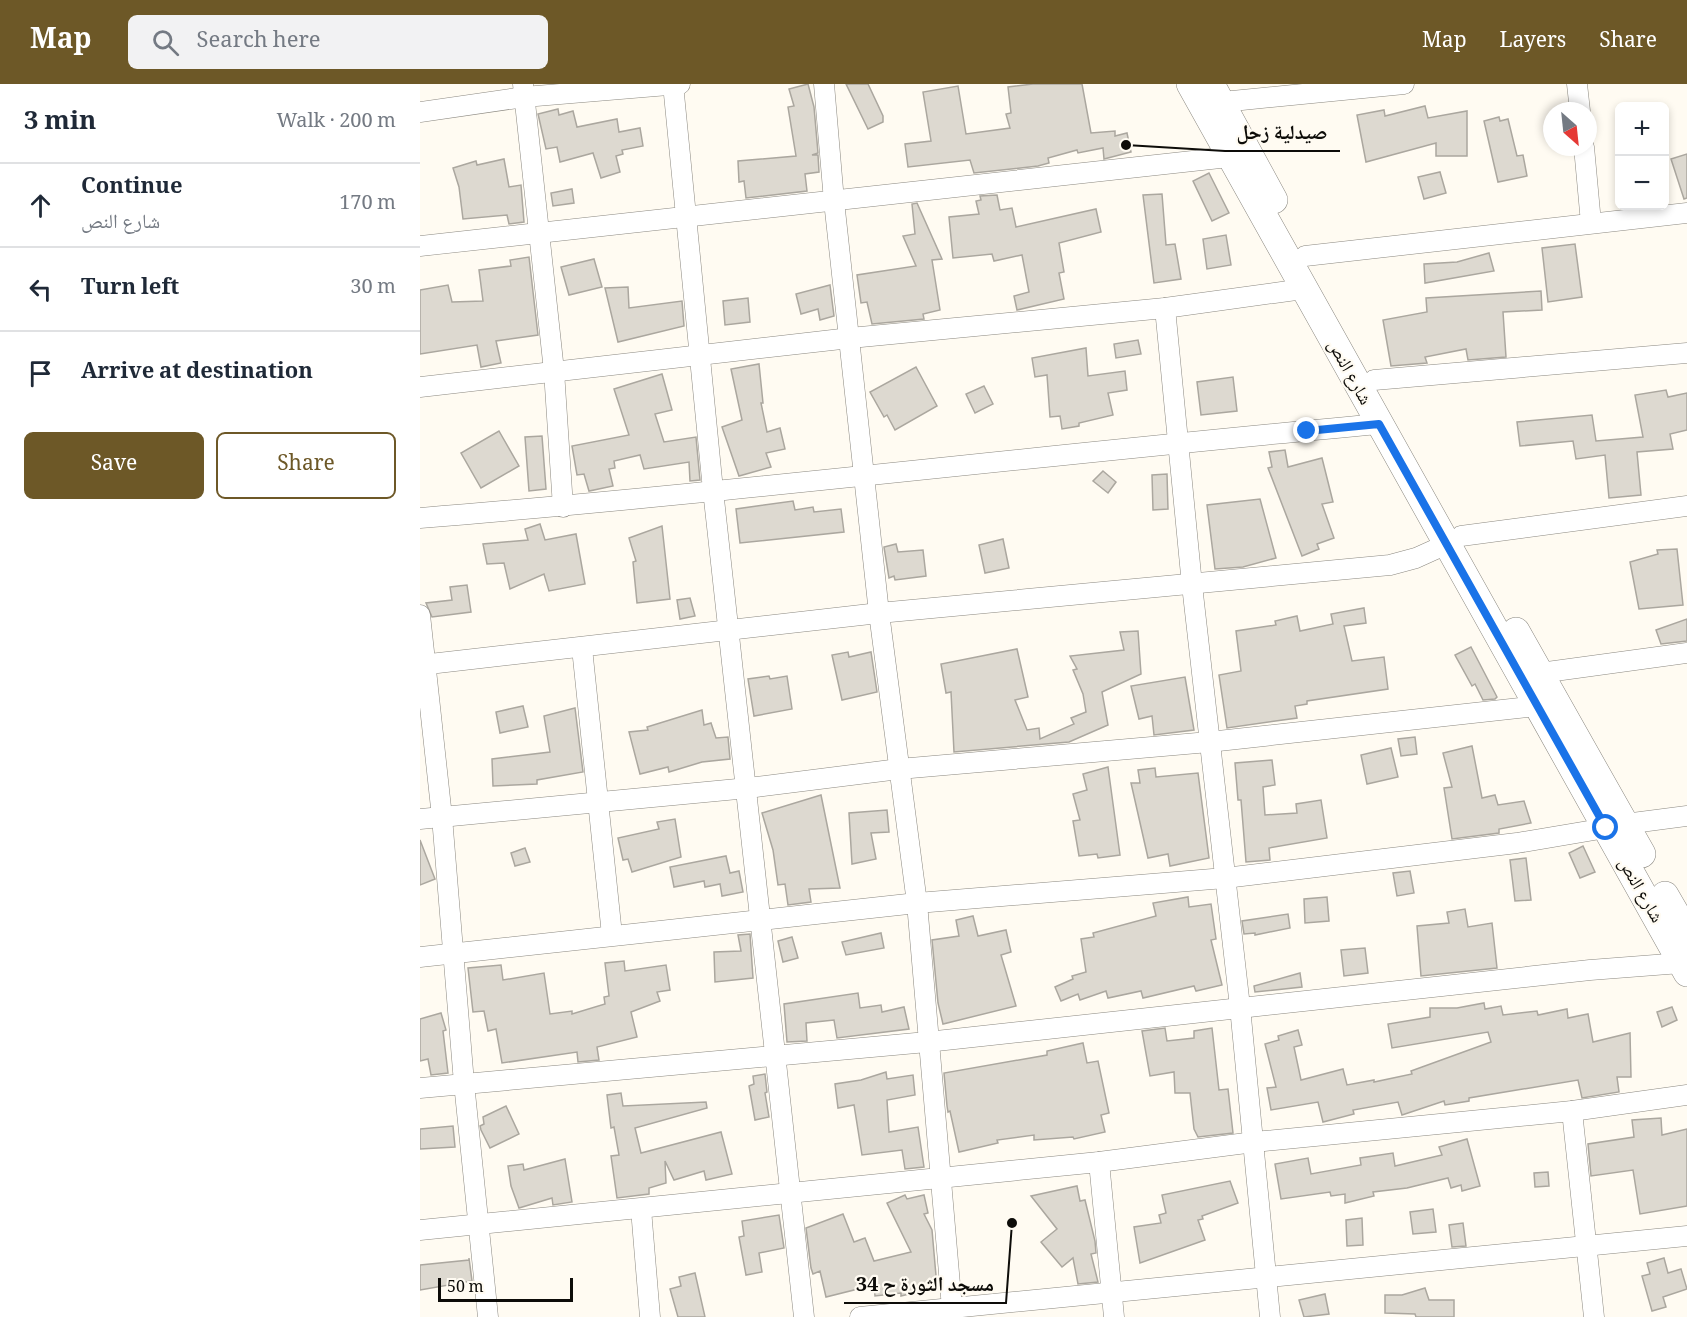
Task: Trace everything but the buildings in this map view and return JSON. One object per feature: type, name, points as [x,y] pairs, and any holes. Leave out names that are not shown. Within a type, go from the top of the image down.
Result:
[{"type":"main road","name":"شارع النص","points":[[1190,84],[1379,424],[1540,672],[1684,968]]},
{"type":"main road","name":"شارع النص","points":[[1216,93],[1374,380],[1537,706],[1687,933]]},
{"type":"street","points":[[673,84],[714,490],[804,1317]]},
{"type":"street","points":[[420,112],[524,91],[680,84]]},
{"type":"street","points":[[824,84],[834,201],[879,613],[917,903],[927,1042],[952,1308]]},
{"type":"street","points":[[1216,93],[1404,84]]},
{"type":"street","points":[[1578,84],[1579,102]]},
{"type":"street","points":[[524,91],[554,371],[563,507]]},
{"type":"street","points":[[1585,156],[1591,223]]},
{"type":"street","points":[[420,246],[1229,157]]},
{"type":"street","points":[[1305,256],[1687,213]]},
{"type":"street","points":[[420,387],[850,338],[1165,308],[1304,289]]},
{"type":"street","points":[[1165,308],[1192,585],[1240,1007],[1270,1317]]},
{"type":"street","points":[[1374,380],[1687,353]]},
{"type":"street","points":[[420,518],[563,507],[1179,442],[1379,424]]},
{"type":"street","points":[[422,665],[879,613],[1390,565],[1416,558],[1454,540],[1687,506]]},
{"type":"street","points":[[420,615],[422,665],[442,818],[464,1083],[488,1317]]},
{"type":"street","points":[[582,648],[600,802],[612,935]]},
{"type":"street","points":[[1540,672],[1687,653]]},
{"type":"street","points":[[420,819],[748,788],[899,769],[1209,742],[1537,706]]},
{"type":"street","points":[[420,957],[917,903],[1226,878],[1517,843],[1687,816]]},
{"type":"street","points":[[420,1088],[927,1042],[1240,1007],[1684,968]]},
{"type":"street","points":[[420,1230],[1099,1162],[1254,1142],[1572,1111],[1687,1095]]},
{"type":"street","points":[[1572,1111],[1594,1317]]},
{"type":"street","points":[[1099,1162],[1114,1317]]},
{"type":"street","points":[[641,1209],[650,1317]]},
{"type":"street","points":[[860,1317],[1687,1236]]},
{"type":"place","name":"صيدلية زحل","points":[[1126,145]]},
{"type":"place","name":"مسجد الثورة ح 34","points":[[1012,1223]]},
{"type":"route","points":[[1307,431],[1379,424],[1606,828]]}]
